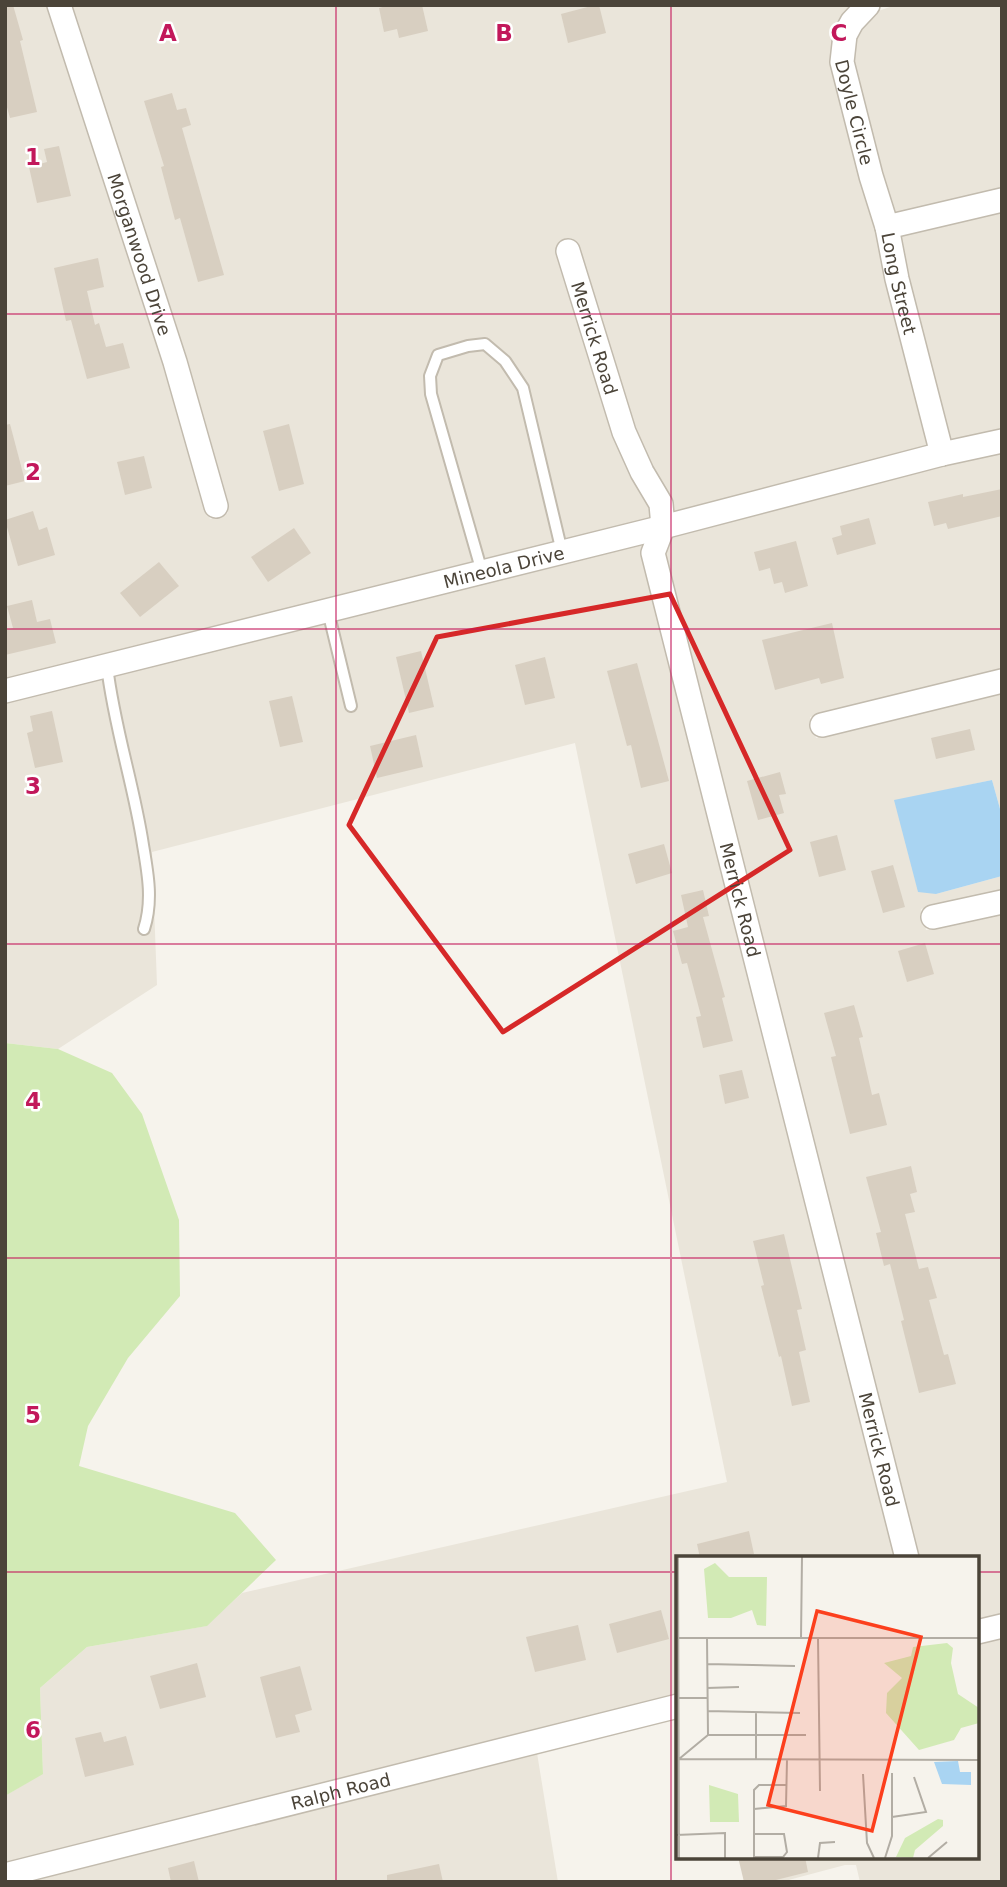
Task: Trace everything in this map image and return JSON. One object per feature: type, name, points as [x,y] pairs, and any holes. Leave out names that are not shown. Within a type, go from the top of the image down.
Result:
[{"type":"street","name":"Morganwood Drive","points":[[59,5],[175,362],[216,506]]},
{"type":"street","name":"Doyle Circle","points":[[868,5],[852,22],[845,35],[842,62],[887,227]]},
{"type":"street","name":"Long Street","points":[[942,454],[897,279],[887,227],[1002,200]]},
{"type":"street","name":"Merrick Road","points":[[568,251],[624,432],[642,472],[662,504],[663,527],[653,553],[906,1556]]},
{"type":"street","name":"Mineola Drive","points":[[5,691],[1002,440]]},
{"type":"street","points":[[822,725],[1002,681]]},
{"type":"street","points":[[933,917],[1002,902]]},
{"type":"street","points":[[979,1632],[1002,1626]]},
{"type":"street","name":"Ralph Road","points":[[5,1875],[676,1707]]},
{"type":"lane","points":[[482,572],[430,376],[438,355],[468,346],[485,344],[505,361],[523,388],[562,552]]},
{"type":"lane","points":[[328,611],[351,706]]},
{"type":"lane","points":[[107,666],[111,699],[134,792],[146,858],[150,900],[144,929]]},
{"type":"highlighted area","points":[[670,594],[790,850],[503,1032],[349,825],[437,637]]},
{"type":"shaded area","points":[[5,5],[48,5],[165,365],[210,519],[228,513],[184,359],[69,5],[852,5],[835,32],[833,64],[907,277],[898,236],[1002,211],[1002,670],[810,717],[816,738],[1002,692],[1002,816],[992,780],[895,801],[936,894],[1002,876],[1002,890],[921,909],[926,930],[1002,913],[1002,1882],[860,1882],[856,1865],[845,1865],[772,1882],[766,1859],[979,1859],[979,1556],[676,1556],[676,1717],[537,1753],[558,1882],[5,1882],[5,1796],[43,1773],[40,1688],[87,1647],[206,1626],[242,1593],[727,1482],[575,743],[152,852],[157,985],[58,1049],[5,1043]]},
{"type":"shaded area","points":[[896,5],[1002,5],[1002,188],[893,214],[852,61],[854,40],[860,29],[878,11]]},
{"type":"green space","points":[[5,1043],[58,1049],[112,1073],[142,1114],[179,1220],[180,1296],[128,1358],[88,1426],[79,1466],[235,1513],[276,1560],[207,1626],[87,1647],[40,1688],[43,1774],[5,1796]]},
{"type":"water","points":[[992,780],[1002,816],[1002,876],[936,894],[918,892],[894,800]]},
{"type":"building","points":[[5,5],[13,5],[37,112],[10,118],[5,100]]},
{"type":"building","points":[[390,5],[422,5],[428,31],[399,38],[397,29],[384,32],[379,8]]},
{"type":"building","points":[[599,5],[606,33],[568,43],[561,14]]},
{"type":"building","points":[[172,93],[177,110],[186,108],[191,125],[182,128],[224,275],[198,282],[180,218],[175,220],[161,167],[164,166],[144,101]]},
{"type":"building","points":[[59,146],[71,196],[37,203],[29,167],[47,162],[44,149]]},
{"type":"building","points":[[98,258],[104,287],[87,291],[95,325],[99,323],[106,347],[123,343],[130,368],[87,379],[71,320],[66,321],[54,268]]},
{"type":"building","points":[[10,424],[25,481],[5,486],[5,425]]},
{"type":"building","points":[[289,424],[304,484],[279,491],[263,431]]},
{"type":"building","points":[[144,456],[152,488],[125,495],[117,462]]},
{"type":"building","points":[[1002,489],[1002,516],[948,529],[946,523],[934,526],[928,502]]},
{"type":"building","points":[[33,511],[39,530],[47,527],[55,555],[18,566],[5,520]]},
{"type":"building","points":[[869,518],[876,544],[837,555],[832,538],[842,535],[840,526]]},
{"type":"building","points":[[294,528],[311,553],[268,582],[251,557]]},
{"type":"building","points":[[796,541],[808,586],[785,593],[782,582],[774,584],[770,568],[759,571],[754,552]]},
{"type":"building","points":[[159,562],[179,586],[140,617],[120,593]]},
{"type":"building","points":[[32,600],[37,622],[50,619],[56,643],[5,655],[5,630],[13,628],[7,606]]},
{"type":"building","points":[[832,623],[844,678],[821,684],[819,678],[775,690],[762,640]]},
{"type":"building","points":[[421,651],[434,707],[409,713],[396,657]]},
{"type":"building","points":[[545,657],[555,698],[525,705],[515,665]]},
{"type":"building","points":[[637,663],[669,781],[641,788],[631,745],[627,746],[607,671]]},
{"type":"building","points":[[292,696],[303,742],[280,747],[269,701]]},
{"type":"building","points":[[52,711],[63,762],[35,768],[27,733],[33,731],[30,716]]},
{"type":"building","points":[[970,729],[975,750],[936,759],[931,738]]},
{"type":"building","points":[[416,735],[423,767],[377,778],[370,746]]},
{"type":"building","points":[[780,772],[786,794],[779,795],[784,813],[758,820],[747,781]]},
{"type":"building","points":[[837,835],[846,870],[819,877],[810,842]]},
{"type":"building","points":[[664,844],[672,873],[636,884],[628,854]]},
{"type":"building","points":[[893,865],[905,907],[883,913],[871,871]]},
{"type":"building","points":[[703,890],[709,916],[703,917],[725,997],[722,998],[733,1041],[703,1048],[696,1017],[701,1016],[687,963],[682,964],[673,931],[688,927],[681,895]]},
{"type":"building","points":[[925,943],[934,974],[907,982],[898,951]]},
{"type":"building","points":[[854,1005],[863,1037],[859,1038],[872,1095],[879,1093],[887,1125],[850,1134],[831,1057],[836,1056],[824,1013]]},
{"type":"building","points":[[742,1070],[749,1098],[725,1104],[719,1075]]},
{"type":"building","points":[[911,1166],[917,1192],[910,1194],[915,1212],[905,1214],[919,1269],[928,1267],[937,1298],[929,1300],[944,1355],[948,1354],[956,1384],[919,1393],[890,1264],[884,1266],[876,1233],[881,1232],[866,1177]]},
{"type":"building","points":[[784,1234],[802,1309],[797,1310],[806,1350],[799,1352],[810,1402],[792,1406],[761,1286],[764,1285],[753,1241]]},
{"type":"building","points":[[749,1531],[754,1554],[700,1556],[697,1544]]},
{"type":"building","points":[[661,1610],[669,1639],[617,1653],[609,1624]]},
{"type":"building","points":[[578,1625],[586,1660],[535,1672],[526,1637]]},
{"type":"building","points":[[197,1663],[206,1697],[160,1709],[150,1676]]},
{"type":"building","points":[[300,1666],[312,1710],[295,1715],[300,1732],[276,1738],[260,1677]]},
{"type":"building","points":[[101,1732],[104,1742],[126,1736],[134,1765],[85,1777],[75,1738]]},
{"type":"building","points":[[738,1859],[805,1859],[808,1872],[768,1882],[744,1882]]},
{"type":"building","points":[[194,1861],[199,1882],[171,1882],[168,1868]]},
{"type":"building","points":[[439,1864],[443,1882],[387,1882],[387,1875]]}]
